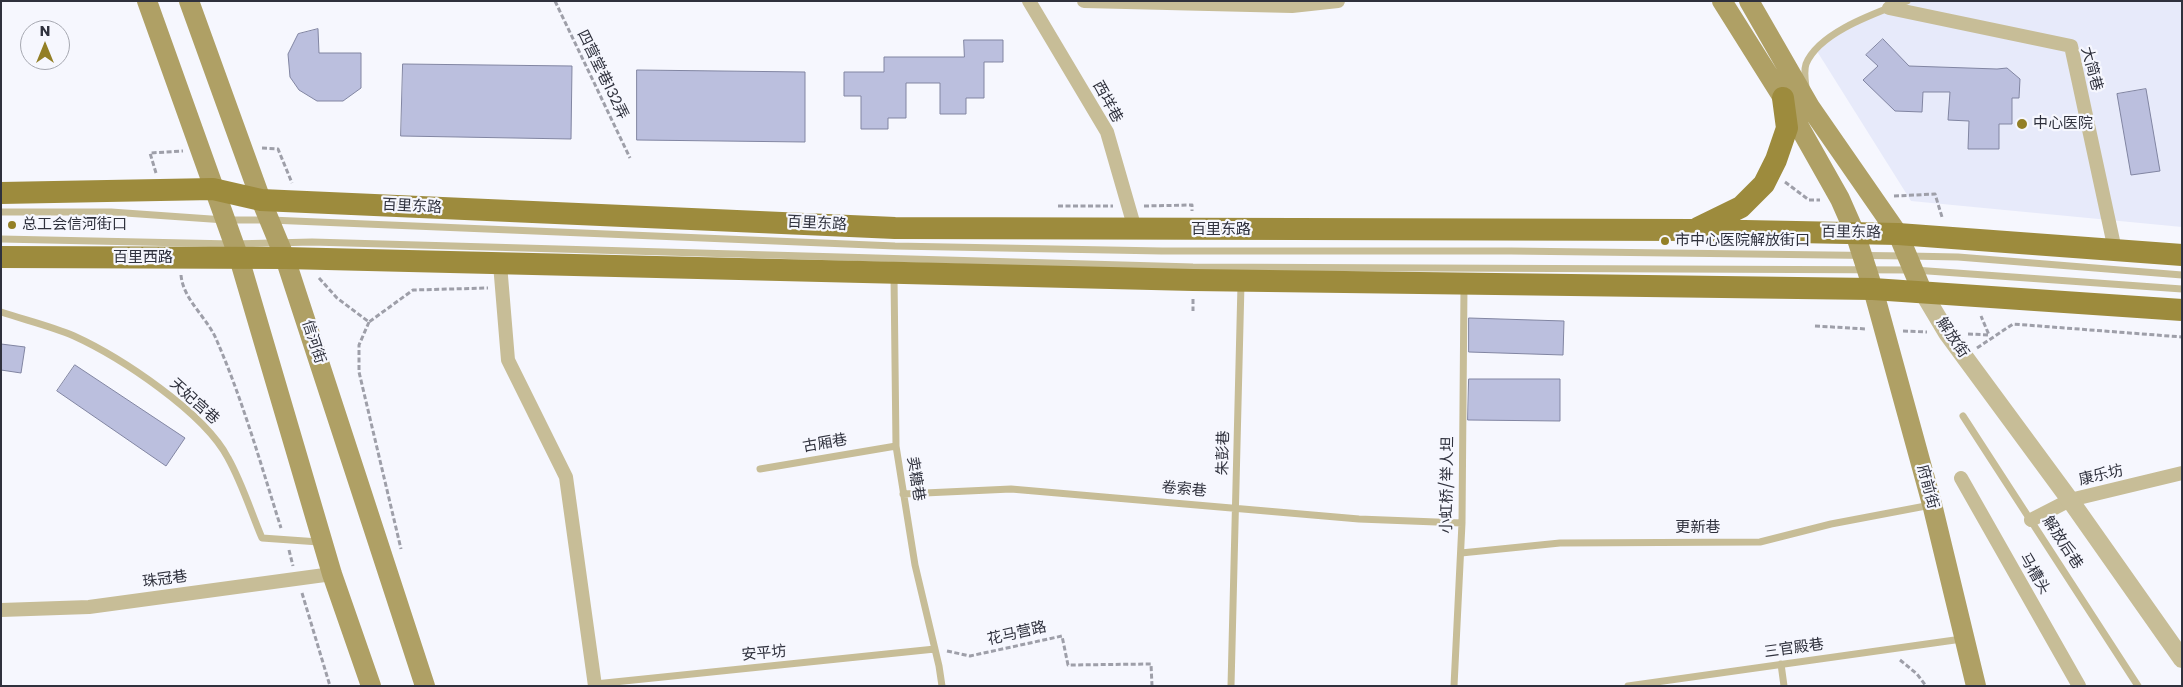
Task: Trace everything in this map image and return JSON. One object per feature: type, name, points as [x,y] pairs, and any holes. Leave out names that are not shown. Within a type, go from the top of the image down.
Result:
[{"type":"main road","points":[[147,1],[236,251],[332,574],[371,686]]},
{"type":"main road","name":"信河街","points":[[189,1],[265,210],[283,250],[425,686]]},
{"type":"main road","points":[[1722,1],[1783,98],[1840,198],[1855,233],[1867,271]]},
{"type":"main road","name":"解放街","points":[[1749,1],[1806,100],[1898,234],[1922,291]]},
{"type":"main road","points":[[1694,230],[1741,206],[1764,184],[1776,160],[1787,128],[1783,98]]},
{"type":"main road","points":[[1,193],[213,189],[265,210]]},
{"type":"main road","name":"百里东路","points":[[265,210],[895,228],[1694,230],[1898,234],[2182,255]]},
{"type":"main road","points":[[283,250],[500,264],[1464,285],[1867,271],[1922,291],[2182,310]]},
{"type":"main road","name":"百里西路","points":[[1,257],[283,250]]},
{"type":"main road","name":"府前街","points":[[1867,271],[1932,504],[1976,686]]},
{"type":"street","name":"西垟巷","points":[[1029,1],[1107,132],[1135,229]]},
{"type":"street","points":[[1084,1],[1292,6],[1338,1]]},
{"type":"street","name":"大简巷","points":[[1889,8],[2071,46],[2115,250]]},
{"type":"street","points":[[500,264],[508,360],[566,476],[595,685]]},
{"type":"street","name":"解放街","points":[[1922,291],[1947,333],[2070,500],[2182,659]]},
{"type":"street","name":"康乐坊","points":[[2030,520],[2070,500],[2182,474]]},
{"type":"street","name":"马槽头","points":[[1961,478],[2079,686]]},
{"type":"street","name":"珠冠巷","points":[[1,610],[89,607],[332,574]]},
{"type":"street","points":[[2055,644],[2067,686]]},
{"type":"lane","points":[[1806,100],[1805,66],[1815,48],[1857,20],[1907,1]]},
{"type":"lane","points":[[1,212],[111,212],[225,220],[265,210],[894,246],[1186,252],[1511,251],[1867,271],[1911,263],[2182,288]]},
{"type":"lane","points":[[1,239],[236,251]]},
{"type":"lane","points":[[283,250],[350,243],[1193,267],[1867,271],[1911,263],[1958,258],[2182,275]]},
{"type":"lane","name":"卖糖巷","points":[[894,274],[896,446],[914,564],[942,686]]},
{"type":"lane","name":"朱彭巷","points":[[1231,686],[1237,508],[1241,281]]},
{"type":"lane","name":"小虹桥/举人坦","points":[[1454,686],[1462,523],[1464,285]]},
{"type":"lane","name":"天妃宫巷","points":[[1,312],[73,336],[118,361],[173,398],[204,426],[228,457],[262,538],[324,543]]},
{"type":"lane","name":"解放后巷","points":[[1963,416],[2138,686]]},
{"type":"lane","name":"古厢巷","points":[[760,469],[896,446]]},
{"type":"lane","name":"卷索巷","points":[[903,494],[1011,489],[1359,519],[1462,523]]},
{"type":"lane","name":"更新巷","points":[[1461,552],[1560,543],[1760,542],[1831,524],[1932,504]]},
{"type":"lane","name":"三官殿巷","points":[[1628,686],[1965,639]]},
{"type":"lane","name":"安平坊","points":[[595,685],[935,649]]},
{"type":"lane","points":[[1781,664],[1784,686]]},
{"type":"path","name":"四营堂巷132弄","points":[[555,1],[630,158]]},
{"type":"path","points":[[369,322],[359,345],[358,372],[403,555]]},
{"type":"path","points":[[1964,357],[2013,324],[2182,337]]},
{"type":"path","name":"花马营路","points":[[935,649],[970,656],[1062,636],[1068,665],[1150,664],[1152,686]]},
{"type":"path","points":[[1888,650],[1917,674],[1926,686]]},
{"type":"shaded area","name":"中心医院","points":[[1907,1],[2182,1],[2182,227],[1911,201],[1815,48],[1857,21]]},
{"type":"building","points":[[318,29],[319,53],[361,53],[361,88],[343,101],[317,101],[299,90],[290,77],[288,54],[298,34]]},
{"type":"building","points":[[1883,39],[1909,66],[2007,68],[2020,79],[2019,98],[2012,98],[2012,124],[1999,124],[1999,149],[1968,149],[1969,121],[1948,120],[1950,92],[1923,92],[1922,112],[1895,111],[1863,80],[1878,66],[1866,55]]},
{"type":"building","points":[[964,40],[1003,40],[1003,62],[984,62],[984,98],[966,98],[966,114],[940,114],[940,83],[906,83],[906,118],[888,118],[888,129],[861,129],[861,96],[844,96],[844,72],[884,72],[884,57],[964,57]]},
{"type":"building","points":[[403,64],[572,66],[571,139],[401,136]]},
{"type":"building","points":[[637,70],[805,72],[805,142],[637,140]]},
{"type":"building","points":[[2146,89],[2160,171],[2131,175],[2117,94]]},
{"type":"building","points":[[1469,318],[1564,321],[1563,355],[1469,352]]},
{"type":"building","points":[[1,344],[25,347],[21,373],[1,370]]},
{"type":"building","points":[[75,365],[185,438],[166,466],[57,391]]},
{"type":"building","points":[[1469,379],[1560,379],[1560,421],[1468,420]]},
{"type":"place","name":"中心医院","points":[[2022,124]]},
{"type":"place","name":"总工会信河街口","points":[[12,225]]},
{"type":"place","name":"市中心医院解放街口","points":[[1665,241]]}]
